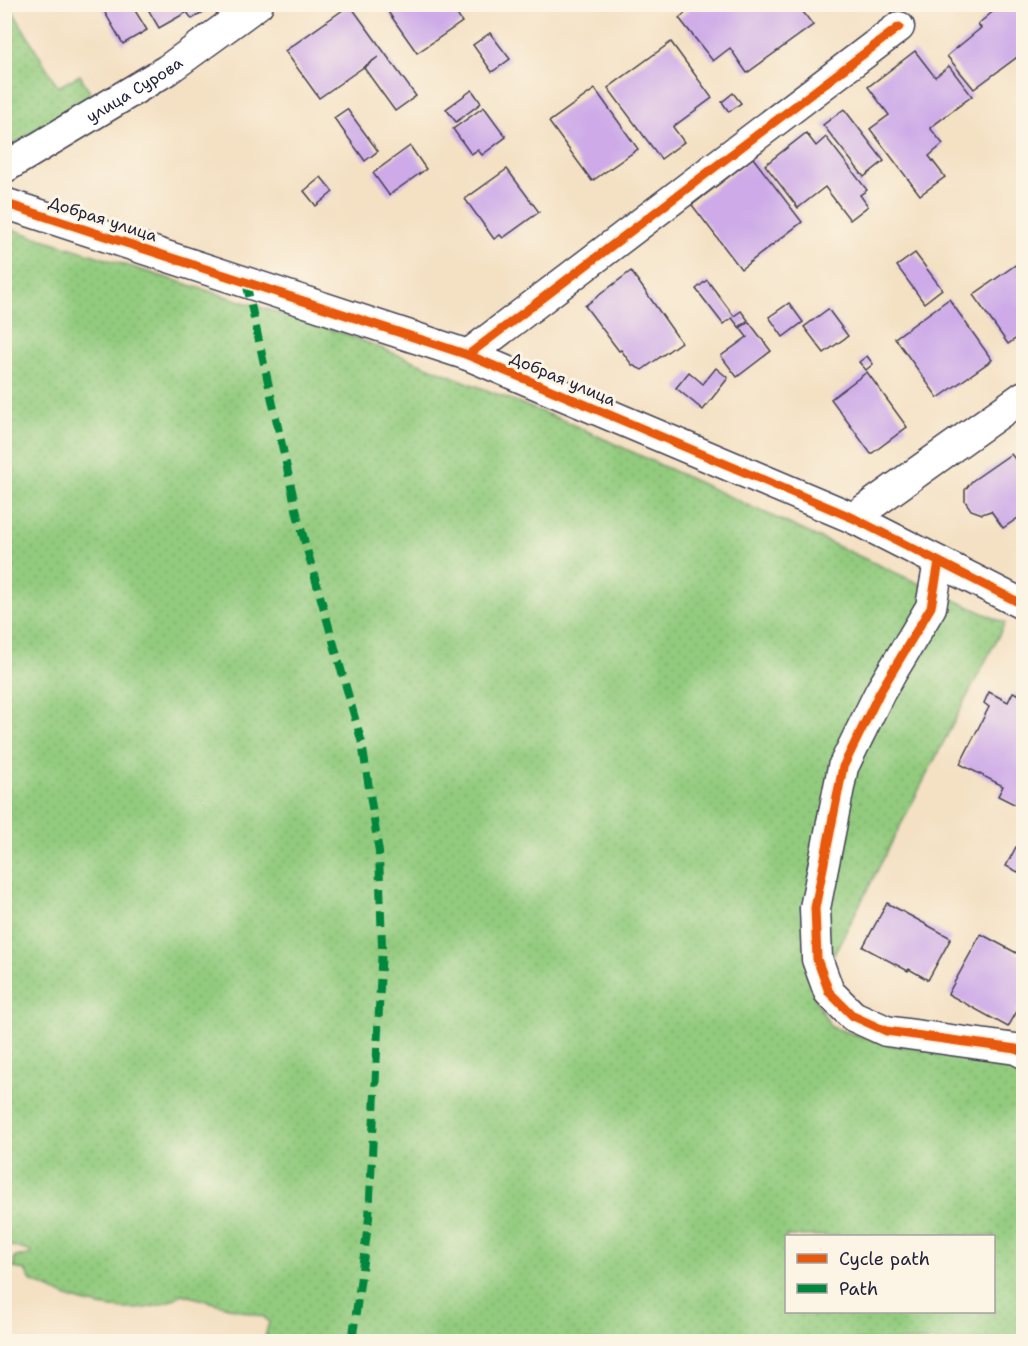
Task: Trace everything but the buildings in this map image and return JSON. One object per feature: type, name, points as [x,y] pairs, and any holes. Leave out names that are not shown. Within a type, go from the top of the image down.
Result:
[{"type":"street","name":"улица Сурова","points":[[4,168],[167,70],[258,4]]},
{"type":"street","points":[[468,355],[899,27]]},
{"type":"street","name":"Добрая улица","points":[[4,203],[468,355],[853,518],[1023,605]]},
{"type":"street","points":[[853,518],[1023,396]]},
{"type":"street","points":[[939,562],[931,607],[880,692],[843,767],[815,908],[817,958],[829,992],[853,1016],[886,1031],[1016,1049],[1023,1053]]},
{"type":"green space","points":[[4,5],[9,5],[58,87],[80,75],[93,98],[5,149]]},
{"type":"green space","points":[[4,227],[343,333],[567,422],[1005,623],[813,995],[831,1027],[890,1045],[1011,1059],[1023,1071],[1023,1341],[264,1341],[269,1322],[264,1317],[182,1294],[156,1306],[142,1309],[98,1306],[70,1298],[32,1282],[25,1270],[14,1268],[14,1257],[29,1255],[32,1252],[4,1244]]},
{"type":"marked path","points":[[246,282],[298,518],[362,743],[379,852],[382,946],[369,1218],[352,1342]]},
{"type":"cycle path","points":[[468,355],[899,27]]},
{"type":"cycle path","points":[[4,203],[468,355],[853,518],[1024,605]]},
{"type":"cycle path","points":[[939,562],[931,607],[880,692],[843,767],[815,908],[817,959],[829,992],[853,1016],[886,1031],[1016,1049],[1024,1053]]}]
